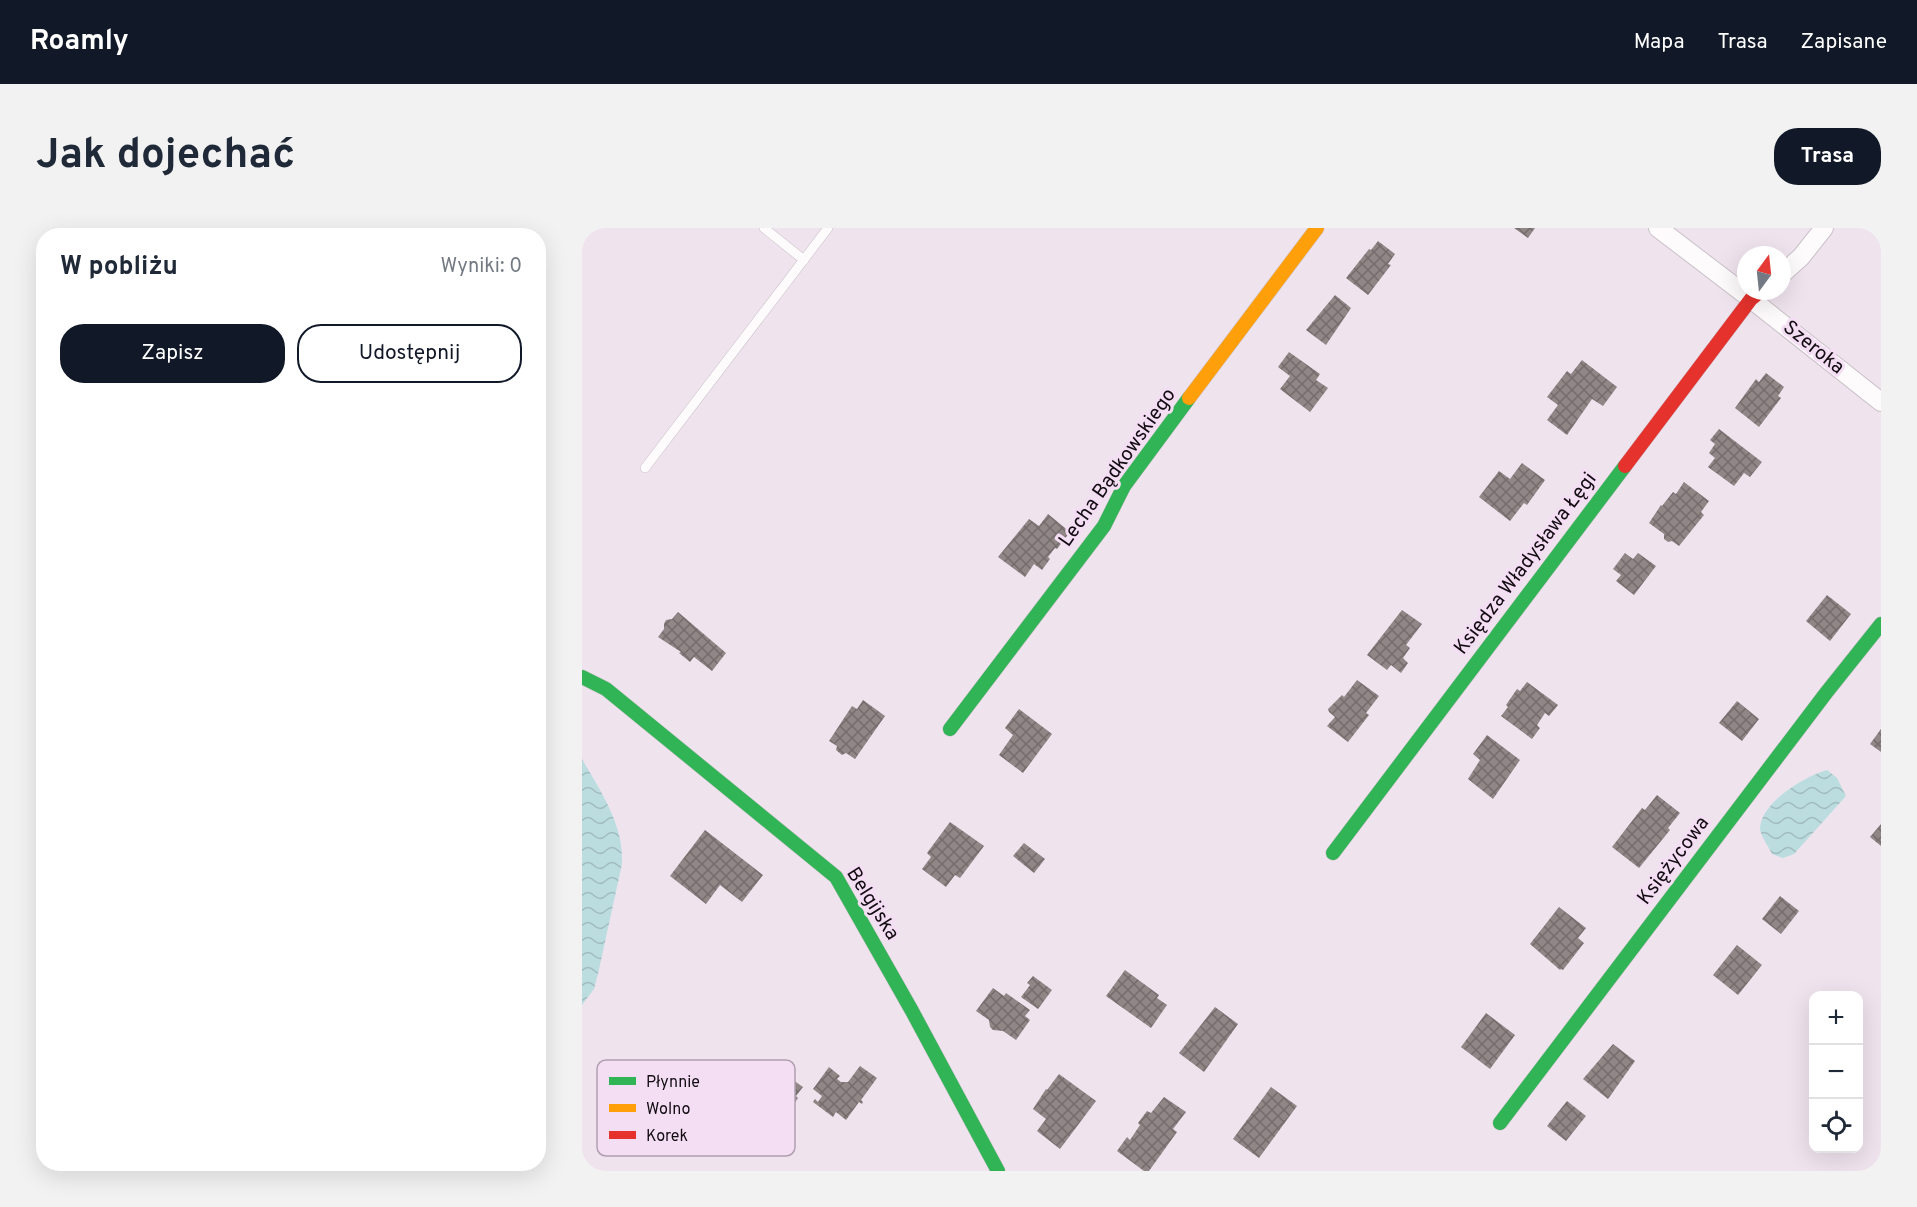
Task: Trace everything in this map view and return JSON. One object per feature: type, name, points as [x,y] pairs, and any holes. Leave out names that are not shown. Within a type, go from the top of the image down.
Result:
[{"type":"street","name":"Lecha Bądkowskiego","points":[[950,729],[1104,526],[1124,486],[1317,228]]},
{"type":"street","name":"Szeroka","points":[[1658,228],[1737,282]]},
{"type":"street","points":[[1791,266],[1824,228]]},
{"type":"street","name":"Księdza Władysława Łęgi","points":[[1333,853],[1752,300]]},
{"type":"street","name":"Szeroka","points":[[1762,300],[1881,402]]},
{"type":"street","name":"Księżycowa","points":[[1500,1123],[1826,693],[1881,624]]},
{"type":"street","name":"Belgijska","points":[[582,677],[606,689],[836,877],[912,1011],[998,1171]]},
{"type":"lane","points":[[764,228],[804,260]]},
{"type":"lane","points":[[645,468],[828,228]]},
{"type":"water","points":[[582,759],[604,796],[615,822],[622,850],[622,864],[594,989],[582,1005]]},
{"type":"water","points":[[1827,770],[1837,778],[1846,796],[1794,854],[1783,858],[1772,854],[1760,829],[1767,810],[1775,800],[1796,784]]},
{"type":"building","points":[[1514,228],[1535,228],[1528,238]]},
{"type":"building","points":[[1378,241],[1395,254],[1388,264],[1391,265],[1368,295],[1346,278]]},
{"type":"building","points":[[1335,295],[1351,308],[1326,345],[1306,330]]},
{"type":"building","points":[[1289,352],[1320,374],[1316,380],[1328,388],[1310,412],[1280,389],[1290,376],[1278,367]]},
{"type":"building","points":[[1582,360],[1617,387],[1603,406],[1592,399],[1567,435],[1547,420],[1558,405],[1547,397],[1567,371],[1571,374]]},
{"type":"building","points":[[1766,373],[1784,387],[1778,396],[1781,398],[1759,427],[1735,408],[1756,379],[1759,382]]},
{"type":"building","points":[[1719,429],[1762,462],[1750,477],[1744,473],[1734,486],[1708,467],[1715,458],[1709,453],[1715,444],[1710,440]]},
{"type":"building","points":[[1522,463],[1545,480],[1527,505],[1524,503],[1510,521],[1479,497],[1499,471],[1510,479]]},
{"type":"building","points":[[1684,482],[1709,501],[1701,512],[1704,515],[1679,546],[1664,539],[1664,534],[1649,523],[1661,505],[1673,492],[1676,494]]},
{"type":"building","points":[[1048,514],[1070,532],[1048,557],[1050,559],[1042,570],[1034,564],[1025,577],[998,557],[1029,519],[1039,526]]},
{"type":"building","points":[[1625,553],[1633,559],[1638,553],[1656,566],[1634,595],[1616,581],[1621,575],[1613,569]]},
{"type":"building","points":[[1827,595],[1851,614],[1830,641],[1806,621]]},
{"type":"building","points":[[1402,610],[1422,624],[1406,645],[1410,648],[1403,658],[1408,663],[1401,673],[1391,665],[1387,670],[1367,655]]},
{"type":"building","points":[[678,612],[726,653],[712,671],[694,657],[690,662],[679,653],[681,652],[658,637],[664,629],[666,620],[672,619]]},
{"type":"building","points":[[1357,680],[1379,696],[1366,713],[1369,715],[1348,742],[1327,726],[1335,717],[1328,709],[1342,695],[1344,697]]},
{"type":"building","points":[[1527,682],[1558,705],[1549,716],[1545,713],[1537,725],[1540,728],[1532,739],[1501,716],[1517,689],[1520,691]]},
{"type":"building","points":[[863,700],[885,716],[855,759],[846,753],[842,755],[836,750],[837,746],[829,741],[852,706],[857,709]]},
{"type":"building","points":[[1737,701],[1759,719],[1742,741],[1719,723]]},
{"type":"building","points":[[1019,709],[1052,734],[1023,773],[999,755],[1013,735],[1005,728]]},
{"type":"building","points":[[1881,729],[1881,752],[1870,744]]},
{"type":"building","points":[[1487,735],[1520,760],[1493,799],[1468,779],[1480,760],[1473,754]]},
{"type":"building","points":[[1657,795],[1680,813],[1668,828],[1670,830],[1639,868],[1612,847],[1642,808],[1645,810]]},
{"type":"building","points":[[950,822],[984,846],[960,878],[955,875],[946,887],[922,869],[931,857],[927,853]]},
{"type":"building","points":[[1881,824],[1881,846],[1870,837]]},
{"type":"building","points":[[705,830],[763,875],[742,902],[720,885],[706,904],[670,876]]},
{"type":"building","points":[[1024,843],[1045,859],[1034,873],[1013,856]]},
{"type":"building","points":[[1780,896],[1799,911],[1781,934],[1762,919]]},
{"type":"building","points":[[1559,907],[1586,928],[1578,938],[1584,943],[1563,970],[1560,970],[1530,944]]},
{"type":"building","points":[[1737,945],[1762,965],[1738,995],[1713,975]]},
{"type":"building","points":[[1125,970],[1159,995],[1157,998],[1167,1005],[1151,1028],[1106,996]]},
{"type":"building","points":[[1033,976],[1052,990],[1038,1009],[1021,997],[1030,985],[1027,983]]},
{"type":"building","points":[[993,988],[1004,996],[1006,993],[1030,1010],[1025,1016],[1030,1020],[1016,1040],[1003,1031],[993,1030],[989,1020],[976,1011]]},
{"type":"building","points":[[1215,1007],[1238,1024],[1204,1072],[1179,1053]]},
{"type":"building","points":[[1486,1013],[1515,1035],[1490,1069],[1461,1047]]},
{"type":"building","points":[[1613,1044],[1635,1061],[1608,1099],[1583,1079]]},
{"type":"building","points":[[860,1066],[877,1078],[861,1100],[862,1104],[859,1102],[846,1120],[836,1112],[833,1117],[813,1102],[815,1099],[818,1102],[822,1096],[813,1089],[829,1067],[840,1076],[837,1079],[841,1082],[848,1082]]},
{"type":"building","points":[[1059,1074],[1096,1101],[1060,1149],[1037,1131],[1046,1119],[1033,1109]]},
{"type":"building","points":[[795,1081],[803,1087],[796,1096],[798,1098],[795,1102]]},
{"type":"building","points":[[1271,1087],[1297,1106],[1259,1158],[1233,1139]]},
{"type":"building","points":[[1164,1097],[1186,1112],[1173,1129],[1177,1132],[1149,1171],[1144,1171],[1117,1151],[1127,1137],[1130,1140],[1147,1111],[1151,1113]]},
{"type":"building","points":[[1567,1101],[1586,1116],[1566,1141],[1547,1126]]},
{"type":"traffic: fast","points":[[950,729],[1104,526],[1124,486],[1189,398]]},
{"type":"traffic: fast","points":[[1333,853],[1625,466]]},
{"type":"traffic: fast","points":[[1500,1123],[1826,693],[1881,624]]},
{"type":"traffic: fast","points":[[582,677],[606,689],[836,877],[912,1011],[998,1171]]},
{"type":"traffic: slow","points":[[1189,398],[1317,228]]},
{"type":"traffic: jam","points":[[1625,466],[1750,300]]}]
